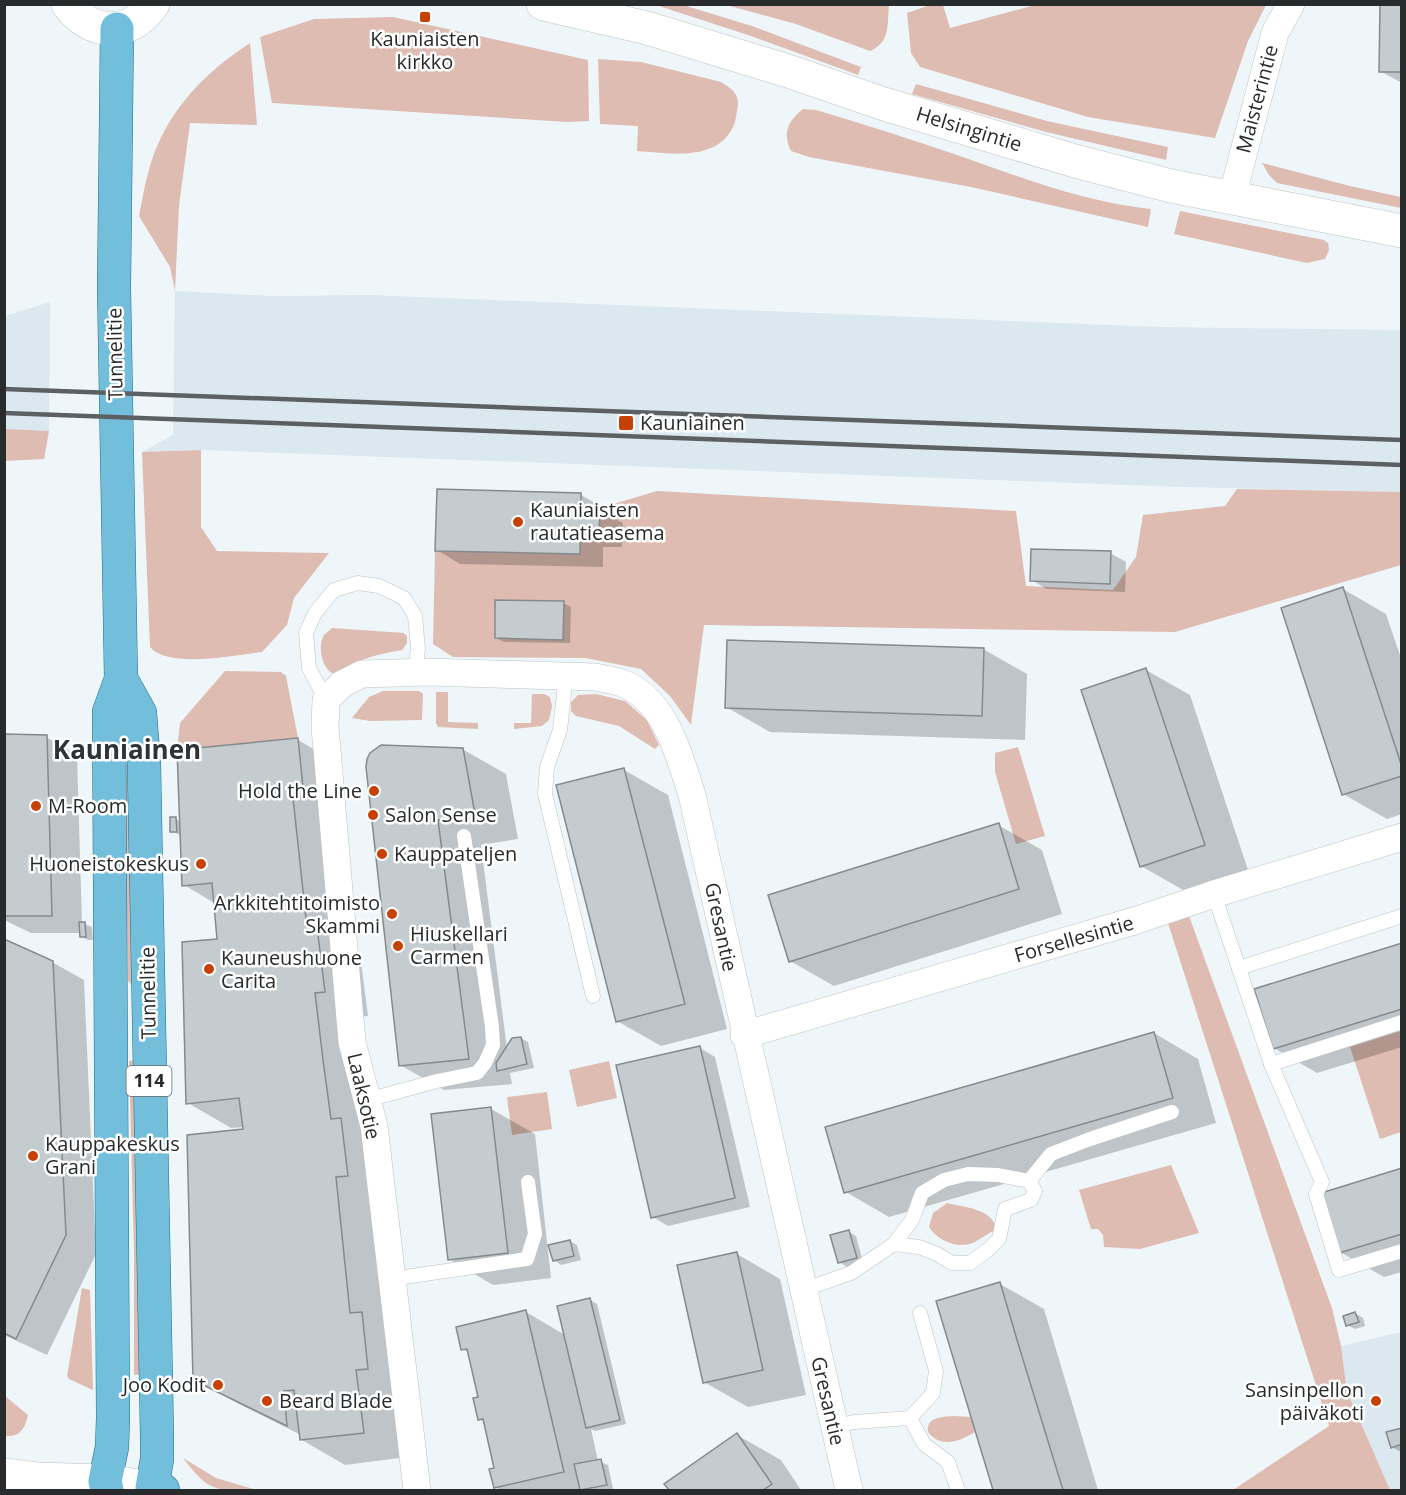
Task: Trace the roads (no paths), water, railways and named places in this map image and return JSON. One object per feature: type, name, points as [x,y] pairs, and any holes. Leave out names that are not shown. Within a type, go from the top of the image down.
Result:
[{"type":"main road","points":[[68,4],[86,23],[107,29],[117,29],[136,22],[148,12],[153,4]]},
{"type":"main road","name":"Helsingintie","points":[[543,4],[647,28],[788,70],[884,104],[1075,161],[1171,186],[1401,231]]},
{"type":"main road","name":"Tunnelitie","points":[[106,1486],[112,1447],[113,1418],[109,712],[121,679],[114,288],[117,29]]},
{"type":"main road","name":"Tunnelitie","points":[[121,679],[140,713],[144,763],[157,1436],[155,1490]]},
{"type":"main road","points":[[4,1475],[155,1490]]},
{"type":"street","name":"Maisterintie","points":[[1232,197],[1275,33],[1291,4]]},
{"type":"street","name":"Gresantie","points":[[326,700],[342,684],[362,674],[422,672],[566,675],[595,677],[623,684],[645,698],[660,715],[678,752],[692,795],[744,1035],[849,1491]]},
{"type":"street","name":"Laaksotie","points":[[326,700],[325,727],[352,1042],[374,1126],[417,1491]]},
{"type":"street","name":"Forsellesintie","points":[[744,1035],[1134,921],[1401,837]]},
{"type":"lane","points":[[326,700],[309,668],[306,633],[315,614],[334,590],[358,583],[379,586],[404,598],[416,616],[422,672]]},
{"type":"lane","points":[[566,675],[560,730],[547,767],[545,794],[593,996]]},
{"type":"lane","points":[[367,1100],[437,1080],[477,1073],[493,1045],[464,836]]},
{"type":"lane","points":[[1214,894],[1271,1064],[1322,1182],[1316,1194],[1339,1270],[1401,1251]]},
{"type":"lane","points":[[1239,968],[1401,916]]},
{"type":"lane","points":[[1271,1064],[1401,1022]]},
{"type":"lane","points":[[1029,1181],[1052,1154],[1172,1112]]},
{"type":"lane","points":[[803,1290],[851,1274],[894,1244],[912,1220],[922,1193],[944,1180],[968,1174],[998,1175],[1029,1181],[1035,1191],[1032,1200],[1005,1209],[999,1239],[970,1263],[952,1263],[919,1247],[894,1244]]},
{"type":"lane","points":[[391,1279],[527,1259],[535,1234],[528,1182]]},
{"type":"lane","points":[[834,1427],[854,1422],[910,1418],[933,1393],[936,1371],[920,1313]]},
{"type":"lane","points":[[910,1418],[924,1444],[948,1462],[958,1491]]},
{"type":"railway","points":[[4,389],[1402,440]]},
{"type":"railway","points":[[4,413],[1402,465]]},
{"type":"place","name":"Kauniaisten kirkko","points":[[425,17]]},
{"type":"place","name":"Kauniainen","points":[[626,423]]},
{"type":"place","name":"Kauniaisten rautatieasema","points":[[518,522]]},
{"type":"place","name":"Hold the Line","points":[[374,791]]},
{"type":"place","name":"M-Room","points":[[36,806]]},
{"type":"place","name":"Salon Sense","points":[[373,815]]},
{"type":"place","name":"Kauppateljen","points":[[382,854]]},
{"type":"place","name":"Huoneistokeskus","points":[[201,864]]},
{"type":"place","name":"Arkkitehtitoimisto Skammi","points":[[392,914]]},
{"type":"place","name":"Hiuskellari Carmen","points":[[398,946]]},
{"type":"place","name":"Kauneushuone Carita","points":[[209,969]]},
{"type":"place","name":"Kauppakeskus Grani","points":[[33,1156]]},
{"type":"place","name":"Joo Kodit","points":[[218,1385]]},
{"type":"place","name":"Beard Blade","points":[[267,1401]]},
{"type":"place","name":"Sansinpellon päiväkoti","points":[[1376,1401]]},
{"type":"district","name":"Kauniainen","points":[[127,750]]}]
